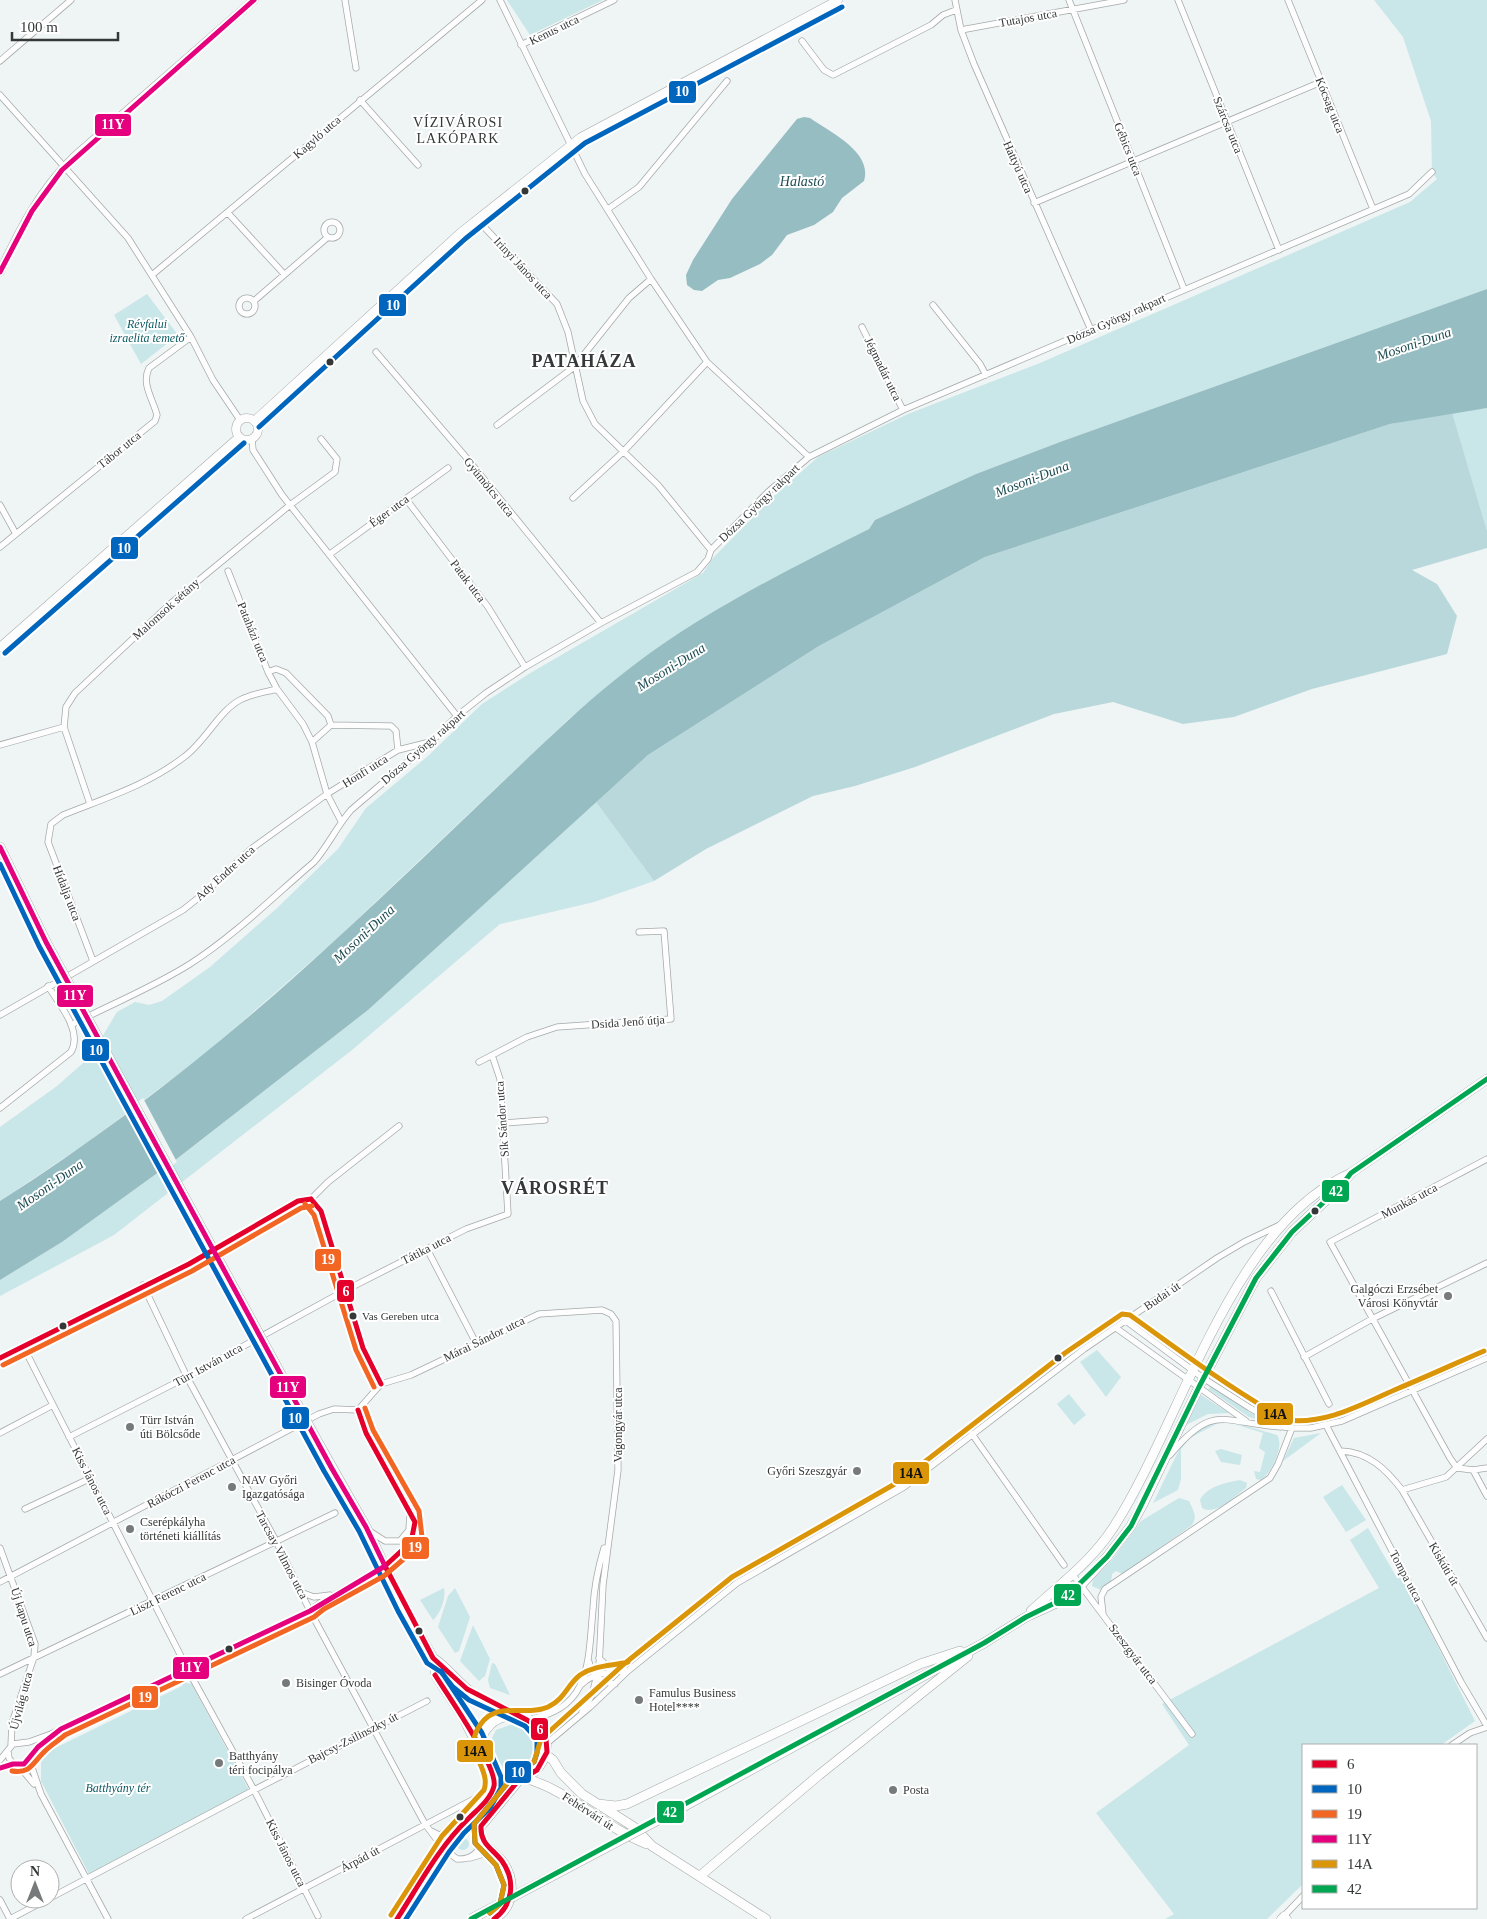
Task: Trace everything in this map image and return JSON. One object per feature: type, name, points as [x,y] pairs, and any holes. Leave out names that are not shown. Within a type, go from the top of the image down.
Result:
[{"type":"main road","points":[[0,847],[46,942],[315,1437],[366,1527],[434,1658],[436,1676],[463,1717],[494,1779],[491,1792],[484,1803],[458,1828],[397,1919]]},
{"type":"main road","points":[[1026,1617],[1073,1575],[1096,1551],[1119,1518],[1151,1460],[1235,1291],[1258,1254],[1284,1224],[1309,1200],[1487,1079]]},
{"type":"main road","points":[[470,1919],[681,1808],[984,1643],[1026,1617],[1059,1602],[1081,1585],[1107,1557],[1131,1526],[1198,1387],[1244,1298],[1268,1262],[1292,1232],[1342,1186],[1351,1173]]},
{"type":"main road","points":[[700,1876],[819,1775],[984,1643]]},
{"type":"main road","points":[[598,1804],[616,1806],[627,1804],[920,1664],[984,1643]]},
{"type":"main road","points":[[434,1658],[446,1666],[458,1682],[474,1694],[528,1719],[540,1729],[546,1744],[546,1754],[536,1772],[522,1779],[505,1800],[485,1819],[482,1826],[483,1840],[494,1851],[509,1873],[512,1891],[510,1901],[505,1909],[494,1919]]},
{"type":"main road","points":[[483,1758],[482,1740],[491,1725],[498,1719],[516,1715]]},
{"type":"main road","name":"Fehérvári út","points":[[546,1754],[574,1786],[634,1827],[652,1846]]},
{"type":"main road","points":[[490,1770],[507,1779],[522,1779]]},
{"type":"main road","name":"Fehérvári út","points":[[522,1779],[540,1782],[553,1788],[625,1835],[652,1846],[766,1919]]},
{"type":"street","points":[[0,61],[71,0]]},
{"type":"street","points":[[0,272],[41,194],[64,166],[254,0]]},
{"type":"street","points":[[345,0],[356,68]]},
{"type":"street","name":"Kagyló utca","points":[[152,275],[482,0]]},
{"type":"street","points":[[500,0],[571,145],[651,279],[707,362],[809,457]]},
{"type":"street","name":"Kenus utca","points":[[521,45],[614,0]]},
{"type":"street","points":[[254,421],[460,233],[571,145],[610,120],[838,0]]},
{"type":"street","name":"Hattyú utca","points":[[955,0],[961,30],[1034,203],[1091,330]]},
{"type":"street","name":"Gébics utca","points":[[1069,0],[1071,10],[1184,289]]},
{"type":"street","name":"Tutajos utca","points":[[961,30],[1124,0]]},
{"type":"street","name":"Szárcsa utca","points":[[1178,0],[1279,250]]},
{"type":"street","name":"Kócsag utca","points":[[1288,0],[1373,209]]},
{"type":"street","points":[[802,41],[824,70],[833,75],[931,25],[943,16],[956,10]]},
{"type":"street","points":[[608,209],[639,187],[727,81]]},
{"type":"street","points":[[1034,203],[1321,82]]},
{"type":"street","points":[[0,95],[117,224],[152,275],[190,337],[213,380],[240,420]]},
{"type":"street","points":[[360,100],[418,165]]},
{"type":"street","name":"Dózsa György rakpart","points":[[72,1025],[113,1002],[139,994],[190,964],[222,942],[314,862],[324,850],[341,821],[351,810],[432,741],[457,716],[525,667],[600,623],[697,572],[708,559],[711,550],[768,492],[809,457],[903,410],[1409,194],[1432,172]]},
{"type":"street","points":[[228,213],[284,274]]},
{"type":"street","name":"Irinyi János utca","points":[[486,228],[557,304],[568,332],[574,367],[583,401],[595,424],[658,485],[711,550]]},
{"type":"street","points":[[254,301],[328,237]]},
{"type":"street","points":[[497,425],[574,367],[629,298],[651,279]]},
{"type":"street","points":[[933,305],[980,364],[986,375]]},
{"type":"street","name":"Jégmadár utca","points":[[862,327],[903,410]]},
{"type":"street","name":"Tábor utca","points":[[0,547],[155,421],[157,415],[145,382],[146,375],[149,368],[190,337]]},
{"type":"street","name":"Gyümölcs utca","points":[[376,352],[465,456],[600,623]]},
{"type":"street","points":[[573,498],[623,452],[707,362]]},
{"type":"street","points":[[252,439],[244,440],[239,438],[235,429],[240,420],[249,418],[254,421],[258,431],[252,439],[253,450],[262,467],[457,716]]},
{"type":"street","points":[[0,648],[239,438]]},
{"type":"street","name":"Malomsok sétány","points":[[90,804],[64,727],[66,707],[75,694],[170,604],[290,505],[335,472],[336,459],[322,439]]},
{"type":"street","name":"Éger utca","points":[[330,554],[448,468]]},
{"type":"street","name":"Patak utca","points":[[406,499],[488,607],[525,667]]},
{"type":"street","points":[[0,504],[16,534]]},
{"type":"street","name":"Pataházi utca","points":[[228,570],[268,672],[276,669],[286,673],[328,716],[331,725]]},
{"type":"street","points":[[268,672],[277,689],[303,724],[312,742],[327,794],[341,821]]},
{"type":"street","points":[[90,804],[146,782],[185,756],[211,730],[229,708],[241,699],[277,689]]},
{"type":"street","points":[[312,742],[331,725],[391,726],[396,731],[398,750]]},
{"type":"street","points":[[0,745],[64,727]]},
{"type":"street","name":"Honfi utca","points":[[327,794],[398,750],[432,741]]},
{"type":"street","name":"Ady Endre utca","points":[[0,1015],[182,910],[207,891],[251,849],[327,794]]},
{"type":"street","name":"Hídalja utca","points":[[90,804],[63,815],[51,824],[48,842],[93,961]]},
{"type":"street","name":"Dsida Jenő útja","points":[[479,1062],[527,1037],[557,1028],[671,1019],[664,931],[639,932]]},
{"type":"street","points":[[0,1108],[71,1052],[75,1039],[72,1025],[48,986]]},
{"type":"street","name":"Sík Sándor utca","points":[[492,1054],[500,1079],[508,1214]]},
{"type":"street","points":[[503,1123],[545,1120]]},
{"type":"street","points":[[0,1358],[143,1285],[231,1243],[298,1201],[311,1199],[322,1187],[399,1126]]},
{"type":"street","name":"Munkás utca","points":[[1372,1319],[1330,1242],[1487,1159]]},
{"type":"street","points":[[0,1760],[9,1749],[61,1729],[310,1611],[320,1603],[385,1566],[404,1550],[414,1538],[415,1522],[366,1433],[358,1410],[381,1384],[366,1355],[321,1211],[311,1199]]},
{"type":"street","name":"Tátika utca","points":[[346,1290],[480,1223],[508,1214]]},
{"type":"street","name":"Budai út","points":[[546,1744],[629,1670],[738,1583],[904,1486],[1070,1359],[1244,1242],[1284,1224]]},
{"type":"street","points":[[427,1249],[476,1343]]},
{"type":"street","points":[[1304,1357],[1372,1319],[1487,1263]]},
{"type":"street","name":"Tarcsay Vilmos utca","points":[[143,1285],[187,1377],[425,1824],[443,1848],[457,1859],[468,1858]]},
{"type":"street","name":"Türr István utca","points":[[69,1437],[187,1377],[346,1290]]},
{"type":"street","points":[[1271,1292],[1329,1404]]},
{"type":"street","name":"Márai Sándor utca","points":[[381,1384],[411,1375],[538,1314],[602,1310],[611,1314],[616,1321]]},
{"type":"street","points":[[1372,1319],[1377,1324],[1411,1390],[1450,1458],[1458,1468],[1473,1470],[1487,1468]]},
{"type":"street","name":"Vagongyár utca","points":[[597,1676],[601,1602],[618,1470],[616,1321]]},
{"type":"street","points":[[1126,1321],[1203,1378],[1284,1427]]},
{"type":"street","points":[[1116,1328],[1246,1421]]},
{"type":"street","name":"Kiss János utca","points":[[22,1346],[188,1670]]},
{"type":"street","points":[[1160,1466],[1196,1427],[1220,1418],[1246,1421],[1265,1426],[1292,1428],[1326,1425],[1342,1421],[1487,1358]]},
{"type":"street","points":[[0,1433],[53,1405]]},
{"type":"street","name":"Rákóczi Ferenc utca","points":[[0,1582],[232,1462],[325,1411],[340,1409],[358,1410]]},
{"type":"street","name":"Tompa utca","points":[[1326,1425],[1487,1727]]},
{"type":"street","points":[[1103,1614],[1101,1596],[1109,1586],[1270,1478],[1278,1464],[1292,1428]]},
{"type":"street","points":[[972,1434],[1064,1565]]},
{"type":"street","points":[[1402,1490],[1446,1477],[1458,1468],[1487,1439]]},
{"type":"street","name":"Kiskúti út","points":[[1341,1451],[1354,1452],[1372,1460],[1388,1472],[1402,1490],[1487,1638]]},
{"type":"street","points":[[1473,1470],[1487,1496]]},
{"type":"street","points":[[25,1509],[90,1478]]},
{"type":"street","points":[[366,1527],[385,1541],[400,1541],[405,1537],[410,1527],[407,1505]]},
{"type":"street","name":"Liszt Ferenc utca","points":[[0,1674],[335,1512]]},
{"type":"street","name":"Vagongyár utca","points":[[581,1685],[589,1658],[596,1578],[609,1529]]},
{"type":"street","name":"Új kapu utca","points":[[0,1548],[35,1644],[34,1657]]},
{"type":"street","name":"Szeszgyár utca","points":[[1073,1575],[1192,1734]]},
{"type":"street","points":[[302,1592],[310,1596],[320,1596],[344,1590]]},
{"type":"street","name":"Újvilág utca","points":[[9,1749],[14,1719],[34,1657]]},
{"type":"street","points":[[589,1658],[590,1668],[602,1682],[615,1684]]},
{"type":"street","points":[[599,1658],[611,1670]]},
{"type":"street","points":[[60,1892],[254,1790],[188,1670]]},
{"type":"street","points":[[528,1719],[543,1717],[558,1710],[574,1696],[586,1680],[611,1670],[629,1670]]},
{"type":"street","name":"Budai út","points":[[581,1714],[592,1695],[597,1676]]},
{"type":"street","name":"Bajcsy-Zsilinszky út","points":[[254,1790],[427,1701]]},
{"type":"street","points":[[1454,1744],[1470,1733],[1487,1727]]},
{"type":"street","points":[[0,1768],[24,1764],[61,1729]]},
{"type":"street","points":[[22,1744],[28,1748],[41,1794]]},
{"type":"street","points":[[9,1749],[9,1758],[41,1794],[88,1878],[108,1919]]},
{"type":"street","name":"Kiss János utca","points":[[254,1790],[318,1916]]},
{"type":"street","name":"Árpád út","points":[[246,1919],[474,1799]]},
{"type":"street","points":[[430,1831],[439,1835],[458,1828]]},
{"type":"street","points":[[468,1858],[479,1850],[483,1840]]},
{"type":"street","points":[[468,1858],[494,1851]]},
{"type":"street","points":[[1284,1918],[1302,1897]]},
{"type":"street","points":[[0,1900],[10,1919],[29,1909]]},
{"type":"green space","points":[[507,0],[603,0],[530,35]]},
{"type":"green space","points":[[1374,0],[1487,0],[1487,289],[976,474],[875,520],[869,529],[729,602],[571,717],[331,944],[204,1055],[88,1142],[0,1201],[0,1127],[57,1086],[90,1057],[117,1012],[135,1002],[149,1005],[162,1001],[210,967],[276,909],[338,849],[366,808],[428,756],[482,704],[532,672],[703,573],[713,558],[774,496],[818,457],[908,414],[1040,363],[1410,202],[1437,179],[1432,172],[1431,121],[1403,37]]},
{"type":"green space","name":"Révfalui izraelita temető","points":[[147,294],[178,335],[141,364],[114,315]]},
{"type":"green space","points":[[1487,408],[1487,531],[1452,412]]},
{"type":"green space","points":[[596,802],[654,881],[594,902],[500,924],[352,1050],[114,1235],[0,1296],[0,1280],[62,1242],[174,1161],[368,1010]]},
{"type":"green space","points":[[1097,1350],[1121,1377],[1106,1397],[1080,1362]]},
{"type":"green space","points":[[1212,1386],[1249,1412],[1271,1423],[1249,1417],[1208,1389]]},
{"type":"green space","points":[[1069,1394],[1086,1415],[1074,1425],[1057,1404]]},
{"type":"green space","points":[[1201,1395],[1229,1413],[1208,1414],[1186,1425]]},
{"type":"green space","points":[[1213,1421],[1228,1421],[1277,1435],[1279,1440],[1278,1452],[1269,1472],[1261,1480],[1256,1479],[1254,1471],[1260,1472],[1265,1452],[1259,1448],[1263,1433],[1231,1423],[1218,1423],[1190,1438],[1181,1449],[1181,1479],[1178,1490],[1153,1503],[1180,1448],[1191,1433]]},
{"type":"green space","points":[[1321,1433],[1283,1461],[1294,1438]]},
{"type":"green space","points":[[1221,1449],[1242,1455],[1240,1465],[1221,1462],[1215,1451]]},
{"type":"green space","points":[[1240,1480],[1247,1483],[1246,1488],[1231,1500],[1213,1509],[1207,1510],[1202,1508],[1200,1500],[1212,1488]]},
{"type":"green space","points":[[1342,1485],[1366,1520],[1346,1532],[1323,1497]]},
{"type":"green space","points":[[1179,1498],[1189,1501],[1195,1516],[1192,1525],[1123,1574],[1116,1571],[1112,1574],[1111,1582],[1101,1590],[1092,1586],[1093,1580],[1112,1560],[1141,1521]]},
{"type":"green space","points":[[1368,1528],[1397,1578],[1402,1575],[1475,1721],[1442,1744],[1302,1744],[1302,1885],[1267,1919],[1165,1919],[1174,1914],[1096,1813],[1189,1745],[1162,1704],[1379,1588],[1350,1540]]},
{"type":"green space","points":[[444,1588],[442,1605],[433,1620],[420,1600]]},
{"type":"green space","points":[[455,1588],[470,1617],[459,1651],[455,1653],[438,1627],[448,1596]]},
{"type":"green space","points":[[473,1625],[490,1659],[485,1676],[479,1681],[460,1661]]},
{"type":"green space","points":[[492,1663],[495,1664],[510,1695],[490,1688],[488,1680]]},
{"type":"green space","name":"Batthyány tér","points":[[185,1679],[188,1684],[191,1683],[249,1790],[89,1874],[41,1781],[41,1759],[53,1749],[182,1686]]},
{"type":"green space","points":[[510,1725],[524,1727],[531,1733],[538,1756],[520,1774],[504,1769],[489,1744],[496,1730]]},
{"type":"green space","points":[[461,1838],[465,1838],[469,1844],[465,1850],[461,1850],[457,1846],[457,1842]]},
{"type":"shaded area","points":[[1452,412],[1487,531],[1487,548],[1412,570],[1437,584],[1457,616],[1447,654],[1312,689],[1234,717],[1183,724],[1113,702],[1054,714],[915,767],[855,786],[813,796],[706,849],[654,881],[596,802],[648,755],[819,646],[985,557],[1390,424]]},
{"type":"water","name":"Halastó","points":[[810,118],[838,136],[856,152],[862,161],[865,171],[864,181],[842,198],[833,212],[814,225],[787,235],[772,255],[760,264],[730,278],[718,280],[702,291],[694,290],[687,285],[686,275],[693,260],[732,199],[797,119]]},
{"type":"water","name":"Mosoni-Duna","points":[[1487,289],[1487,408],[1390,424],[985,557],[819,646],[648,755],[368,1010],[174,1161],[62,1242],[0,1280],[0,1201],[130,1111],[213,1047],[354,922],[570,718],[661,645],[748,592],[869,529],[875,520],[976,474]]},
{"type":"pier","points":[[143,1098],[177,1162],[161,1174],[127,1110]]},
{"type":"transit line","name":"11Y","points":[[0,272],[32,211],[62,170],[254,0]]},
{"type":"transit line","name":"10","points":[[259,427],[465,239],[585,143],[842,7]]},
{"type":"transit line","name":"10","points":[[5,653],[244,443]]},
{"type":"transit line","name":"11Y","points":[[0,847],[46,942],[331,1467],[366,1527],[385,1566]]},
{"type":"transit line","name":"10","points":[[0,864],[39,946],[324,1471],[359,1531],[398,1611],[427,1663],[441,1672],[453,1687],[469,1700],[525,1726],[537,1739],[537,1753],[534,1762],[515,1774],[474,1824],[475,1843],[496,1865],[504,1885],[500,1904],[490,1913]]},
{"type":"transit line","name":"42","points":[[471,1919],[984,1643],[1026,1617],[1065,1598],[1107,1557],[1131,1526],[1199,1387],[1256,1278],[1292,1232],[1341,1186],[1351,1173],[1487,1079]]},
{"type":"transit line","name":"6","points":[[311,1199],[321,1211],[363,1348],[381,1384]]},
{"type":"transit line","name":"6","points":[[0,1358],[189,1264],[298,1201],[311,1199]]},
{"type":"transit line","name":"19","points":[[305,1204],[314,1215],[356,1350],[374,1387]]},
{"type":"transit line","name":"19","points":[[3,1365],[192,1271],[301,1208],[312,1206]]},
{"type":"transit line","name":"14A","points":[[490,1913],[500,1904],[504,1885],[496,1865],[475,1843],[474,1824],[515,1774],[534,1762],[541,1739],[624,1664],[732,1577],[900,1481],[1065,1353],[1122,1314],[1130,1315],[1226,1383],[1286,1420],[1316,1419],[1345,1412],[1484,1351]]},
{"type":"transit line","name":"19","points":[[12,1771],[27,1770],[48,1748],[65,1735],[314,1617],[324,1609],[384,1576],[413,1551],[422,1537],[419,1511],[373,1430],[365,1408]]},
{"type":"transit line","name":"6","points":[[358,1410],[366,1433],[415,1522],[411,1542],[385,1566]]},
{"type":"transit line","name":"6","points":[[385,1566],[433,1658],[467,1689],[527,1720],[539,1728],[546,1739],[547,1752],[537,1770],[518,1781],[481,1826],[482,1837],[502,1861],[511,1884],[509,1900],[494,1919]]},
{"type":"transit line","name":"11Y","points":[[0,1768],[13,1764],[24,1764],[38,1747],[61,1729],[310,1611],[385,1566]]},
{"type":"transit line","name":"14A","points":[[391,1915],[442,1836],[484,1790],[484,1776],[474,1748],[476,1732],[483,1721],[490,1715],[499,1712],[538,1710],[548,1707],[554,1704],[580,1675],[598,1668],[628,1662]]},
{"type":"transit line","name":"10","points":[[406,1919],[449,1852],[464,1833],[490,1808],[501,1788],[501,1777],[482,1733],[441,1671]]},
{"type":"transit line","name":"6","points":[[397,1919],[439,1854],[458,1830],[487,1800],[494,1786],[488,1763],[460,1713],[435,1675]]},
{"type":"place","name":"Galgóczi Erzsébet Városi Könyvtár","points":[[1448,1296]]},
{"type":"place","name":"Vas Gereben utca","points":[[353,1316]]},
{"type":"place","name":"Türr István úti Bölcsőde","points":[[130,1427]]},
{"type":"place","name":"Győri Szeszgyár","points":[[857,1471]]},
{"type":"place","name":"NAV Győri Igazgatósága","points":[[232,1487]]},
{"type":"place","name":"Cserépkályha történeti kiállítás","points":[[130,1529]]},
{"type":"place","name":"Bisinger Óvoda","points":[[286,1683]]},
{"type":"place","name":"Famulus Business Hotel****","points":[[639,1700]]},
{"type":"place","name":"Batthyány téri focipálya","points":[[219,1763]]},
{"type":"place","name":"Posta","points":[[893,1790]]},
{"type":"district","name":"VÍZIVÁROSI LAKÓPARK","points":[[458,130]]},
{"type":"district","name":"PATAHÁZA","points":[[584,361]]},
{"type":"district","name":"VÁROSRÉT","points":[[555,1188]]}]
